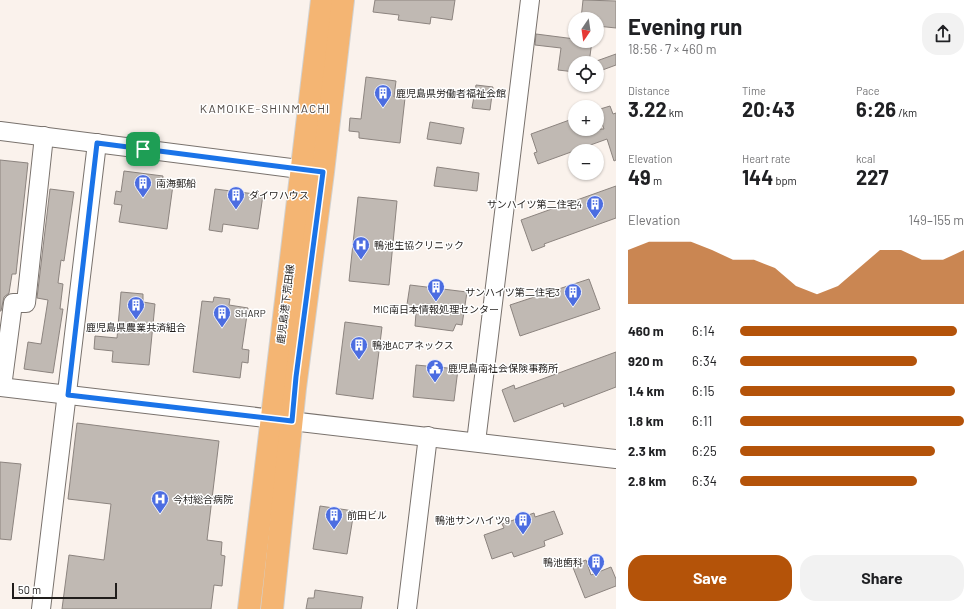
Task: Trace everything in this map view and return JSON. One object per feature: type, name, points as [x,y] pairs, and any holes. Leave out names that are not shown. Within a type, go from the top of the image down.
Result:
[{"type":"main road","name":"鹿児島港下荒田線","points":[[272,609],[282,420],[302,170],[322,0]]},
{"type":"main road","name":"鹿児島港下荒田線","points":[[249,609],[282,420],[297,369],[323,172],[343,0]]},
{"type":"street","points":[[476,442],[530,0]]},
{"type":"street","points":[[0,131],[323,172]]},
{"type":"street","points":[[44,136],[26,303],[13,303],[1,387],[616,459]]},
{"type":"street","points":[[41,609],[68,395],[97,143]]},
{"type":"street","points":[[408,609],[428,436]]},
{"type":"building","points":[[375,0],[455,0],[452,20],[431,17],[430,24],[398,20],[399,15],[373,12]]},
{"type":"building","points":[[583,0],[616,1],[616,28],[604,27],[604,12],[582,12]]},
{"type":"building","points":[[536,34],[568,38],[568,48],[591,48],[590,56],[568,56],[568,71],[558,70],[561,48],[535,45]]},
{"type":"building","points":[[616,54],[616,65],[604,69],[604,58]]},
{"type":"building","name":"鹿児島県労働者福祉会館","points":[[366,77],[396,81],[394,97],[405,98],[400,143],[359,138],[359,132],[349,131],[350,118],[361,119]]},
{"type":"building","points":[[476,85],[493,87],[490,110],[472,108]]},
{"type":"building","points":[[610,106],[613,114],[616,113],[616,160],[614,161],[607,139],[593,144],[568,144],[568,153],[538,164],[534,153],[537,152],[531,134],[568,121],[568,136],[604,136],[604,108]]},
{"type":"building","points":[[430,122],[464,128],[461,144],[427,139]]},
{"type":"building","points":[[0,160],[28,163],[16,274],[12,274],[9,293],[4,297],[1,311],[0,311]]},
{"type":"building","points":[[437,167],[479,173],[477,191],[434,186]]},
{"type":"building","name":"南海郵船","points":[[124,171],[163,176],[162,184],[173,185],[167,229],[119,222],[122,205],[114,204],[116,191],[121,192]]},
{"type":"building","name":"サンハイツ第二住宅4","points":[[616,186],[616,218],[544,244],[545,246],[532,251],[521,220]]},
{"type":"building","points":[[50,189],[74,192],[64,261],[61,260],[58,283],[63,284],[60,309],[63,309],[53,373],[24,369],[28,342],[41,344],[48,300],[37,298]]},
{"type":"building","name":"ダイワハウス","points":[[215,189],[263,195],[258,229],[223,224],[222,232],[209,230]]},
{"type":"building","points":[[358,197],[397,201],[389,285],[349,281]]},
{"type":"building","name":"サンハイツ第二住宅3","points":[[589,279],[600,309],[520,336],[510,305]]},
{"type":"building","name":"MIC南日本情報処理センター","points":[[410,285],[467,292],[462,325],[456,324],[453,331],[415,326],[416,313],[406,311]]},
{"type":"building","name":"鹿児島県農業共済組合","points":[[121,292],[143,294],[143,302],[155,304],[149,365],[112,362],[113,351],[94,349],[95,336],[117,338]]},
{"type":"building","name":"SHARP","points":[[214,297],[230,299],[229,305],[248,308],[242,349],[249,350],[248,363],[242,362],[240,378],[193,372],[202,301],[213,302]]},
{"type":"building","name":"鴨池ACアネックス","points":[[345,322],[382,327],[373,399],[336,394]]},
{"type":"building","points":[[616,352],[616,387],[564,407],[563,403],[514,422],[502,390],[514,385],[515,389]]},
{"type":"building","name":"鹿児島南社会保険事務所","points":[[416,365],[458,369],[454,401],[413,397]]},
{"type":"building","name":"今村総合病院","points":[[77,423],[219,441],[207,540],[222,542],[221,555],[225,556],[222,586],[214,585],[211,609],[62,609],[69,555],[104,560],[111,504],[68,499]]},
{"type":"building","points":[[0,462],[21,464],[11,540],[0,539]]},
{"type":"building","name":"前田ビル","points":[[320,506],[354,511],[347,554],[313,549]]},
{"type":"building","name":"鴨池サンハイツ9","points":[[554,511],[563,534],[544,541],[545,546],[514,557],[512,552],[492,559],[484,535],[504,528],[502,524],[534,513],[535,517]]},
{"type":"building","name":"鴨池歯科","points":[[586,560],[591,575],[611,567],[616,579],[616,586],[585,598],[572,565]]},
{"type":"building","points":[[315,590],[363,597],[361,609],[306,609],[308,598],[314,598]]},
{"type":"place","name":"鹿児島県労働者福祉会館","points":[[383,108]]},
{"type":"place","name":"南海郵船","points":[[143,198]]},
{"type":"place","name":"ダイワハウス","points":[[236,210]]},
{"type":"place","name":"サンハイツ第二住宅4","points":[[595,219]]},
{"type":"place","name":"鴨池生協クリニック","points":[[361,260]]},
{"type":"place","name":"MIC南日本情報処理センター","points":[[436,302]]},
{"type":"place","name":"サンハイツ第二住宅3","points":[[573,307]]},
{"type":"place","name":"鹿児島県農業共済組合","points":[[136,320]]},
{"type":"place","name":"SHARP","points":[[222,328]]},
{"type":"place","name":"鴨池ACアネックス","points":[[359,360]]},
{"type":"place","name":"鹿児島南社会保険事務所","points":[[435,383]]},
{"type":"place","name":"今村総合病院","points":[[160,514]]},
{"type":"place","name":"前田ビル","points":[[334,530]]},
{"type":"place","name":"鴨池サンハイツ9","points":[[523,535]]},
{"type":"place","name":"鴨池歯科","points":[[596,577]]},
{"type":"district","name":"KAMOIKE-SHINMACHI","points":[[265,108]]},
{"type":"route","points":[[97,143],[143,149],[323,172],[296,377],[292,421],[68,395],[97,143]]}]
